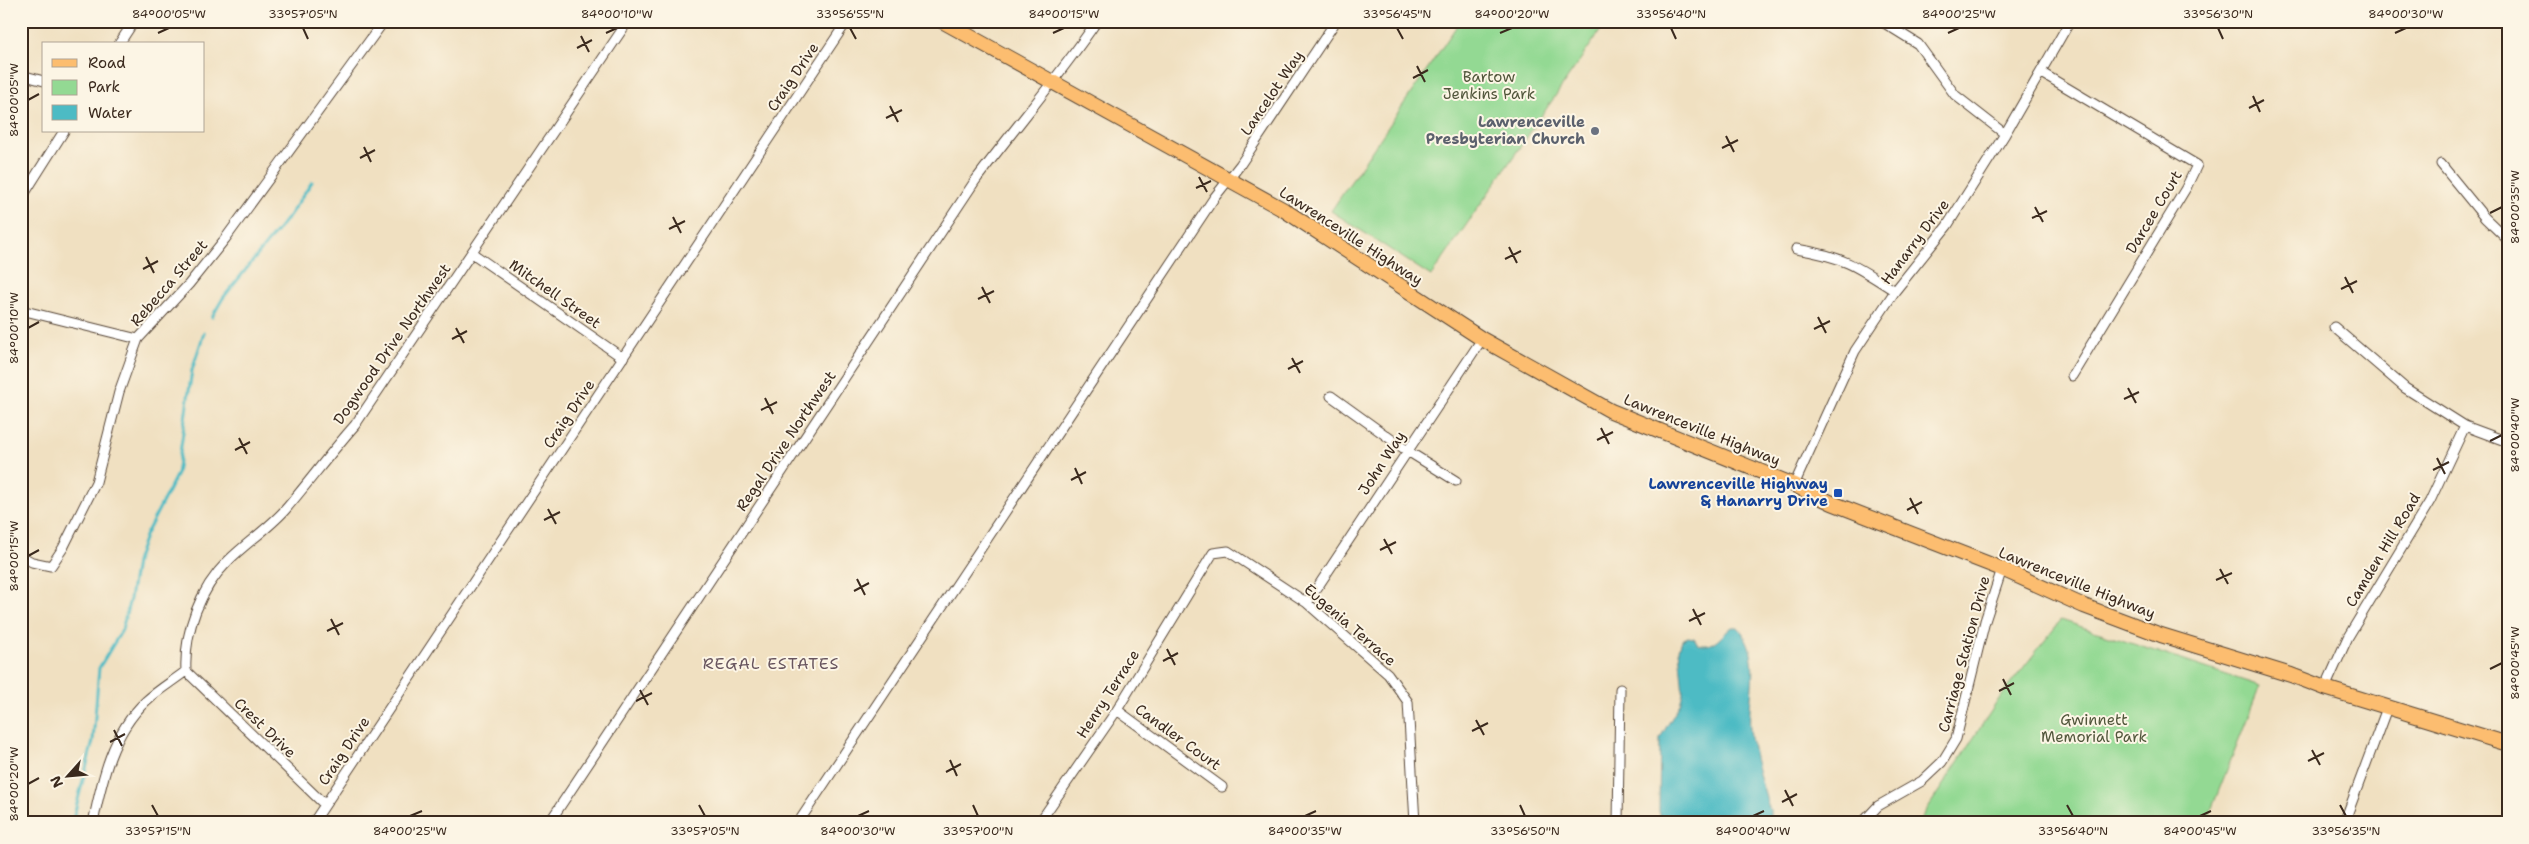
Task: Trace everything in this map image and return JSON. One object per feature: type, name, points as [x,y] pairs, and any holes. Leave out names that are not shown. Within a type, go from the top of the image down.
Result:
[{"type":"main road","name":"Lawrenceville Highway","points":[[942,21],[1054,81],[1284,210],[1482,339],[1611,411],[1832,502],[2002,569],[2084,606],[2161,635],[2291,675],[2387,708],[2508,744]]},
{"type":"street","points":[[121,42],[134,21]]},
{"type":"street","name":"Rebecca Street","points":[[21,556],[32,562],[50,566],[63,548],[96,482],[118,392],[138,339],[189,284],[225,239],[384,21]]},
{"type":"street","name":"Dogwood Drive Northwest","points":[[186,671],[185,658],[199,599],[227,561],[284,511],[325,458],[355,425],[628,21]]},
{"type":"street","name":"Craig Drive","points":[[313,823],[847,21]]},
{"type":"street","name":"Regal Drive Northwest","points":[[549,823],[976,181],[1004,141],[1054,81],[1097,21]]},
{"type":"street","name":"Lancelot Way","points":[[1229,179],[1336,21]]},
{"type":"street","points":[[1881,21],[1918,44],[1955,95],[2005,134]]},
{"type":"street","name":"Hanarry Drive","points":[[1794,485],[1855,351],[1895,291],[1947,226],[2042,73],[2070,21]]},
{"type":"street","name":"Darcee Court","points":[[2042,73],[2197,166],[2186,188],[2072,376]]},
{"type":"street","points":[[21,74],[42,80]]},
{"type":"street","points":[[21,199],[63,132]]},
{"type":"street","points":[[2441,164],[2484,218],[2508,240]]},
{"type":"street","points":[[798,823],[1214,198],[1229,179]]},
{"type":"street","points":[[1796,249],[1828,254],[1854,264],[1895,291]]},
{"type":"street","name":"Mitchell Street","points":[[472,253],[623,358]]},
{"type":"street","points":[[21,310],[138,339]]},
{"type":"street","points":[[2334,326],[2405,388],[2465,426],[2508,442]]},
{"type":"street","name":"John Way","points":[[1307,603],[1406,450],[1482,339]]},
{"type":"street","points":[[1331,396],[1406,450],[1456,481]]},
{"type":"street","name":"Camden Hill Road","points":[[2325,688],[2348,637],[2430,501],[2465,426]]},
{"type":"street","name":"Eugenia Terrace","points":[[1197,578],[1213,553],[1228,550],[1307,603],[1388,674],[1408,702],[1416,823]]},
{"type":"street","name":"Carriage Station Drive","points":[[1862,823],[1878,806],[1922,781],[1942,762],[1956,739],[1984,621],[2002,569]]},
{"type":"street","name":"Henry Terrace","points":[[1039,823],[1117,710],[1197,578]]},
{"type":"street","points":[[92,823],[112,753],[123,730],[146,701],[186,671]]},
{"type":"street","name":"Crest Drive","points":[[186,671],[325,805]]},
{"type":"street","points":[[1618,823],[1620,689]]},
{"type":"street","points":[[2344,823],[2387,708]]},
{"type":"street","name":"Candler Court","points":[[1117,710],[1222,787]]},
{"type":"green space","name":"Bartow Jenkins Park","points":[[1460,21],[1607,21],[1431,276],[1331,211]]},
{"type":"green space","name":"Gwinnett Memorial Park","points":[[2061,620],[2260,686],[2206,823],[1918,823],[2001,696]]},
{"type":"water","points":[[1732,627],[1738,627],[1746,639],[1750,651],[1753,676],[1750,716],[1751,738],[1770,811],[1770,821],[1662,823],[1659,811],[1660,738],[1680,704],[1683,693],[1679,649],[1682,640],[1688,637],[1694,638],[1698,644],[1709,645],[1717,641]]},
{"type":"waterway","points":[[212,317],[223,298],[289,216],[312,182]]},
{"type":"waterway","points":[[72,823],[93,741],[99,668],[122,630],[130,599],[136,562],[145,536],[177,474],[192,370],[204,333]]},
{"type":"place","name":"Lawrenceville Presbyterian Church","points":[[1595,131]]},
{"type":"place","name":"Lawrenceville Highway & Hanarry Drive","points":[[1838,493]]},
{"type":"district","name":"REGAL ESTATES","points":[[771,663]]}]
